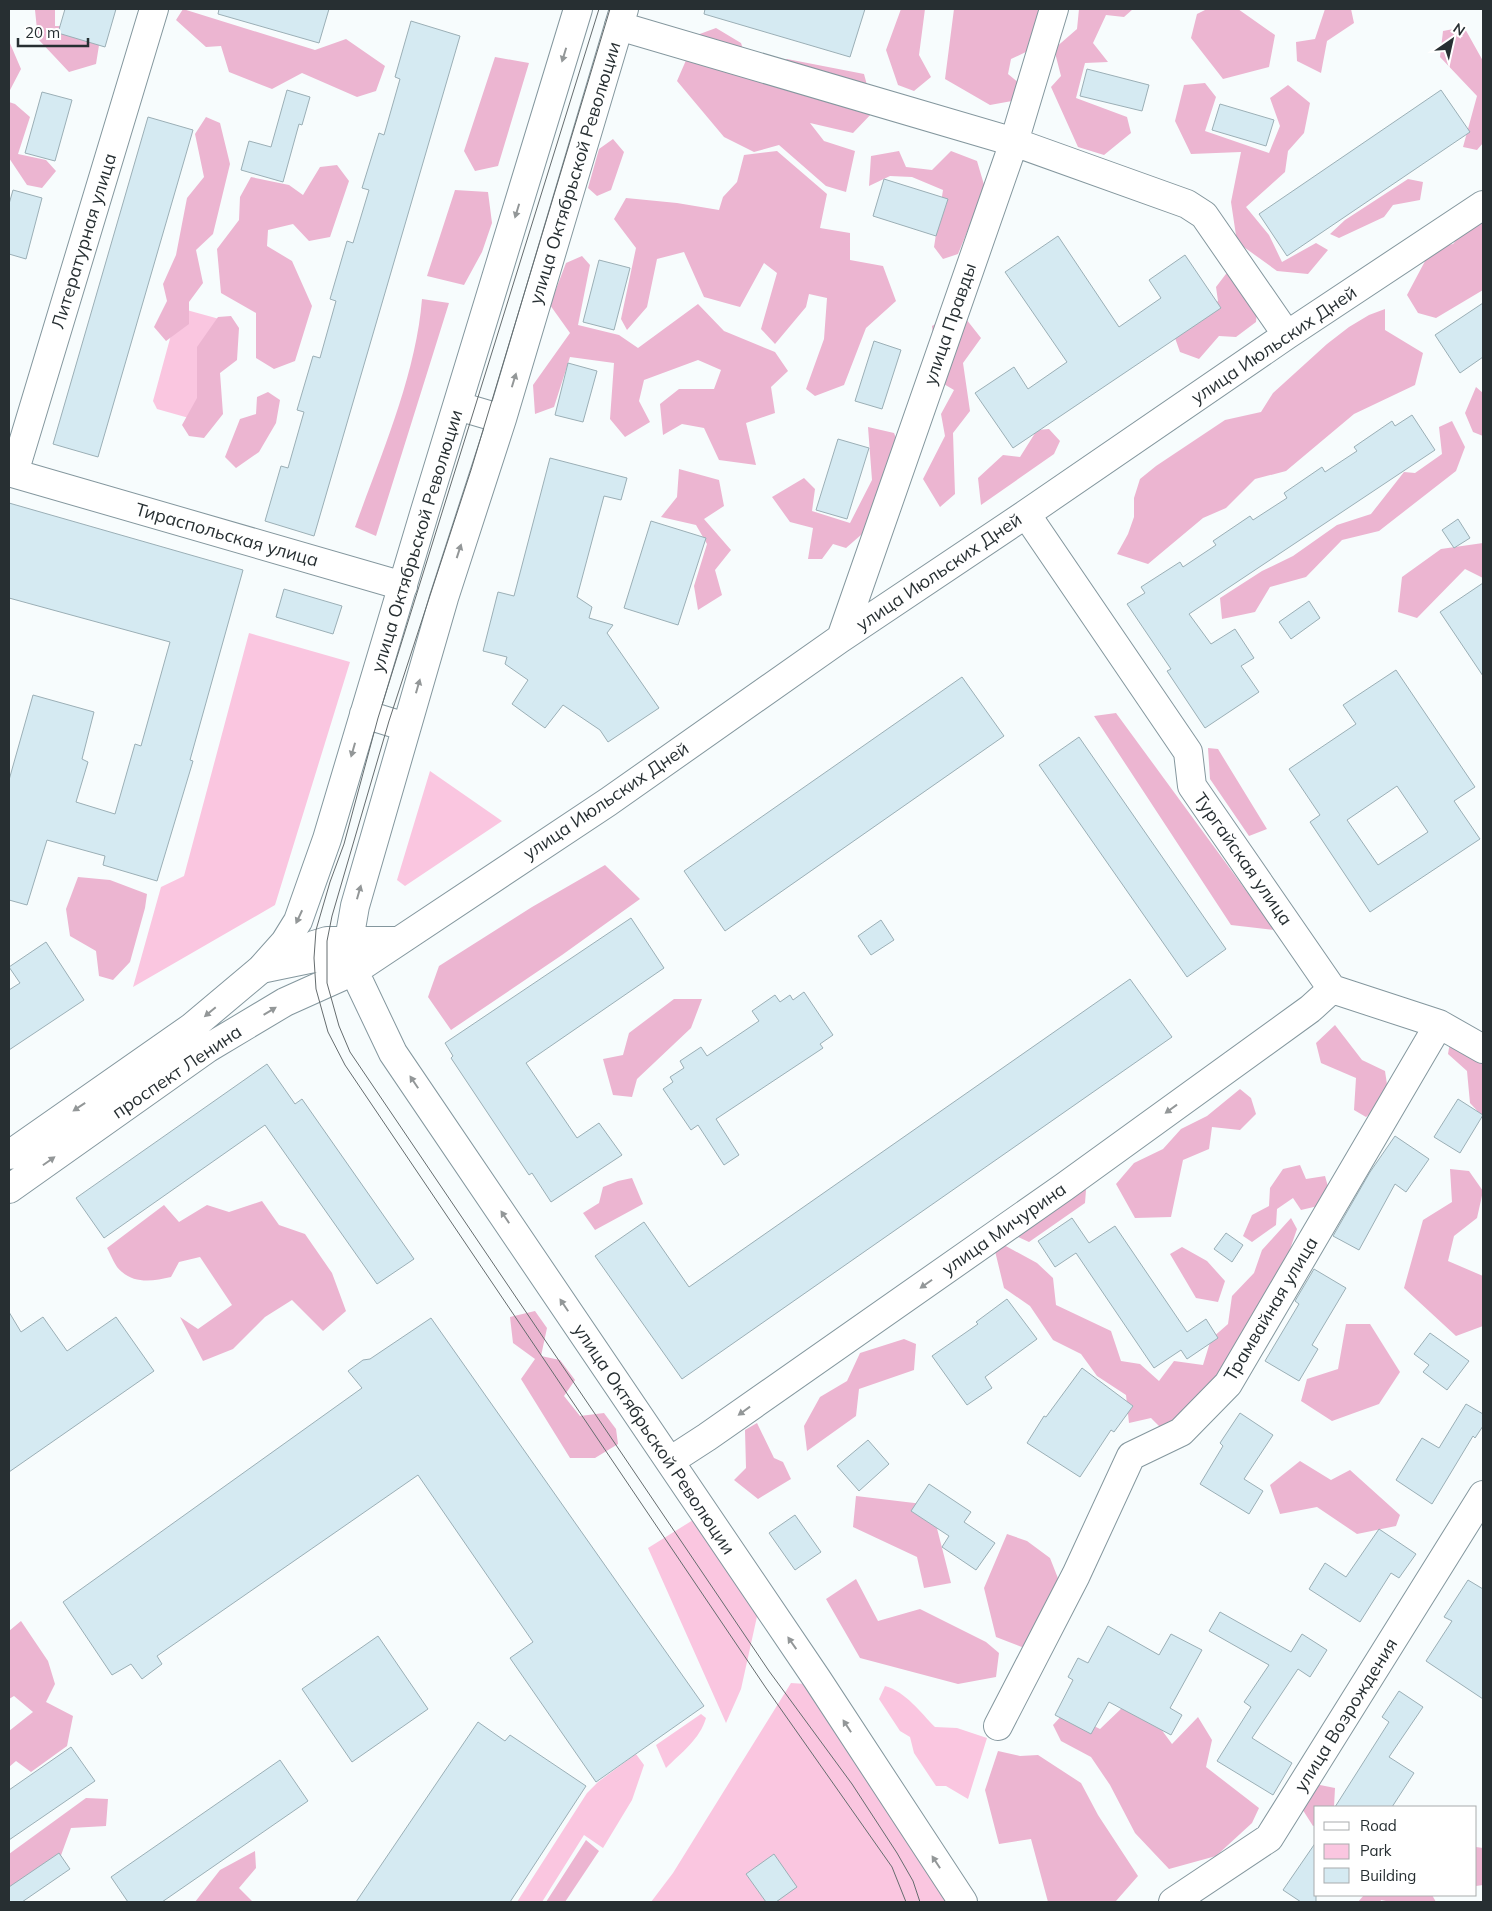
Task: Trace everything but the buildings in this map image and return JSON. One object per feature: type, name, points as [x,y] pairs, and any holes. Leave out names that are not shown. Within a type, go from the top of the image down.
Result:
[{"type":"street","name":"Литературная улица","points":[[11,473],[154,9]]},
{"type":"street","name":"улица Правды","points":[[841,638],[1014,142],[1054,9]]},
{"type":"street","points":[[594,14],[1014,142],[1186,204],[1204,215],[1287,335]]},
{"type":"street","name":"улица Октябрьской Революции","points":[[261,969],[285,942],[298,920],[328,839],[458,406],[594,14]]},
{"type":"street","name":"улица Октябрьской Революции","points":[[594,14],[502,419],[444,598],[355,906],[349,940],[354,971],[393,1053],[670,1461],[767,1608],[817,1679],[963,1902]]},
{"type":"street","name":"улица Июльских Дней","points":[[354,971],[608,802],[841,638],[1287,335],[1483,205]]},
{"type":"street","points":[[458,406],[502,419]]},
{"type":"street","name":"Тираспольская улица","points":[[11,473],[444,598]]},
{"type":"street","name":"Тургайская улица","points":[[1026,514],[1188,752],[1192,786],[1332,989]]},
{"type":"street","points":[[364,714],[406,727]]},
{"type":"street","points":[[261,969],[314,944],[327,941],[397,941]]},
{"type":"street","points":[[261,969],[314,958],[354,971]]},
{"type":"street","name":"проспект Ленина","points":[[9,1155],[192,1027],[261,969]]},
{"type":"street","name":"проспект Ленина","points":[[9,1190],[208,1048],[285,1002],[354,971]]},
{"type":"street","points":[[1332,989],[1439,1024],[1483,1049]]},
{"type":"street","name":"улица Мичурина","points":[[670,1461],[707,1438],[1057,1193],[1310,1009],[1332,989]]},
{"type":"street","name":"Трамвайная улица","points":[[998,1726],[1076,1575],[1131,1456],[1181,1432],[1228,1384],[1439,1024]]},
{"type":"street","name":"улица Возрождения","points":[[1173,1902],[1269,1838],[1483,1495]]},
{"type":"green space","points":[[183,309],[223,320],[196,420],[157,409],[153,401],[177,313]]},
{"type":"green space","points":[[249,633],[350,662],[275,905],[133,987],[161,887],[184,876]]},
{"type":"green space","points":[[430,771],[502,821],[405,886],[397,880]]},
{"type":"green space","points":[[693,1520],[758,1612],[741,1689],[726,1723],[648,1548]]},
{"type":"green space","points":[[791,1683],[806,1684],[953,1902],[651,1902],[673,1873]]},
{"type":"green space","points":[[885,1686],[900,1693],[935,1727],[957,1728],[987,1738],[968,1799],[946,1786],[936,1786],[914,1753],[910,1737],[900,1731],[879,1699]]},
{"type":"green space","points":[[701,1714],[706,1718],[699,1733],[666,1768],[656,1745]]},
{"type":"green space","points":[[636,1754],[644,1765],[632,1800],[603,1848],[584,1835],[542,1902],[517,1902],[587,1793],[598,1782]]},
{"type":"shaded area","points":[[55,9],[55,26],[81,26],[100,39],[96,64],[69,72],[38,39],[35,10]]},
{"type":"shaded area","points":[[183,9],[315,50],[346,39],[385,66],[376,91],[357,97],[302,73],[272,89],[229,72],[221,46],[206,47],[176,20]]},
{"type":"shaded area","points":[[901,9],[925,9],[919,55],[931,77],[914,91],[898,85],[886,50]]},
{"type":"shaded area","points":[[954,9],[1037,9],[1041,15],[1028,51],[1011,59],[1008,74],[1019,83],[1012,101],[990,105],[945,79]]},
{"type":"shaded area","points":[[1079,9],[1133,9],[1124,17],[1106,15],[1093,43],[1108,62],[1085,63],[1076,98],[1127,117],[1131,133],[1104,155],[1078,147],[1051,87],[1061,76],[1054,49],[1077,29]]},
{"type":"shaded area","points":[[1207,9],[1238,9],[1275,35],[1269,67],[1223,79],[1191,38],[1197,14]]},
{"type":"shaded area","points":[[1325,9],[1351,9],[1354,23],[1327,41],[1321,73],[1297,61],[1296,42],[1315,39]]},
{"type":"shaded area","points":[[1464,27],[1483,61],[1483,143],[1477,150],[1463,147],[1477,96],[1440,57],[1443,31]]},
{"type":"shaded area","points":[[716,28],[741,43],[751,73],[787,59],[864,74],[874,111],[853,133],[810,123],[824,141],[855,151],[846,192],[826,186],[779,145],[754,152],[724,137],[677,81],[697,35]]},
{"type":"shaded area","points":[[9,41],[21,69],[9,92]]},
{"type":"shaded area","points":[[495,57],[529,63],[498,166],[475,171],[464,151]]},
{"type":"shaded area","points":[[1205,83],[1216,97],[1205,131],[1269,153],[1280,126],[1270,98],[1288,85],[1310,103],[1304,133],[1288,151],[1285,172],[1246,207],[1269,235],[1282,262],[1316,243],[1328,250],[1308,274],[1277,271],[1237,242],[1231,202],[1241,152],[1191,154],[1175,121],[1184,85]]},
{"type":"shaded area","points":[[9,102],[15,104],[30,117],[18,154],[46,160],[56,171],[42,188],[27,185],[9,158]]},
{"type":"shaded area","points":[[206,117],[220,123],[230,164],[213,234],[196,250],[203,283],[189,302],[189,324],[166,341],[154,327],[167,301],[163,284],[176,255],[187,198],[204,177],[195,134]]},
{"type":"shaded area","points":[[613,139],[624,152],[611,190],[597,196],[588,188],[599,149]]},
{"type":"shaded area","points":[[777,151],[827,194],[820,228],[850,233],[850,260],[883,266],[896,301],[866,328],[844,385],[815,396],[806,389],[824,339],[827,298],[809,294],[806,307],[775,344],[761,329],[777,273],[764,263],[740,307],[704,297],[684,252],[657,259],[647,307],[627,330],[621,319],[636,248],[614,219],[626,198],[677,203],[719,210],[723,197],[737,182],[744,155]]},
{"type":"shaded area","points":[[899,151],[906,167],[932,170],[951,151],[977,161],[985,188],[958,254],[943,259],[934,247],[943,190],[912,177],[890,176],[869,186],[871,156]]},
{"type":"shaded area","points":[[337,165],[349,181],[330,237],[309,241],[293,224],[268,230],[267,246],[292,261],[312,306],[295,361],[274,369],[256,358],[256,313],[221,293],[217,249],[239,220],[240,197],[251,177],[289,185],[303,195],[320,167]]},
{"type":"shaded area","points":[[1408,179],[1423,182],[1420,200],[1393,205],[1384,217],[1339,238],[1330,234],[1345,220]]},
{"type":"shaded area","points":[[455,190],[488,192],[492,223],[482,252],[464,285],[427,276]]},
{"type":"shaded area","points":[[1483,215],[1483,290],[1436,318],[1418,313],[1407,295],[1432,248],[1453,244],[1473,220]]},
{"type":"shaded area","points":[[582,256],[590,265],[578,325],[619,335],[638,348],[698,304],[724,331],[775,352],[788,371],[771,387],[775,413],[746,423],[756,465],[719,460],[704,428],[682,424],[663,435],[660,404],[679,389],[714,389],[721,370],[698,360],[644,380],[639,401],[650,422],[625,437],[610,419],[614,363],[570,357],[554,407],[535,414],[533,385],[570,333],[550,305],[566,263]]},
{"type":"shaded area","points":[[1229,270],[1259,291],[1256,322],[1236,337],[1219,336],[1199,359],[1180,352],[1175,338],[1218,301],[1216,287]]},
{"type":"shaded area","points":[[422,299],[449,303],[376,536],[355,527],[405,386],[413,357]]},
{"type":"shaded area","points":[[1385,309],[1385,330],[1423,353],[1415,385],[1354,414],[1286,471],[1255,479],[1226,508],[1203,518],[1148,564],[1117,554],[1128,534],[1134,517],[1134,498],[1140,479],[1156,466],[1225,420],[1261,412],[1273,393],[1327,344],[1349,327],[1369,315]]},
{"type":"shaded area","points":[[959,310],[981,338],[963,363],[970,411],[953,433],[955,494],[940,507],[923,479],[945,436],[941,414],[954,390],[937,380],[932,326]]},
{"type":"shaded area","points":[[231,316],[239,328],[237,360],[220,373],[223,414],[204,438],[189,436],[182,425],[197,398],[197,347],[218,317]]},
{"type":"shaded area","points":[[1476,387],[1483,393],[1483,436],[1473,432],[1465,413]]},
{"type":"shaded area","points":[[268,392],[280,400],[276,423],[259,452],[236,468],[225,457],[240,419],[256,414],[257,397]]},
{"type":"shaded area","points":[[1452,421],[1465,447],[1456,471],[1379,531],[1342,540],[1306,577],[1270,587],[1255,612],[1222,619],[1220,598],[1262,571],[1293,556],[1337,525],[1371,514],[1404,472],[1415,473],[1442,454],[1439,427]]},
{"type":"shaded area","points":[[868,427],[894,433],[901,450],[877,521],[846,548],[833,544],[822,559],[808,559],[813,528],[790,522],[772,497],[804,478],[815,489],[812,511],[850,523],[872,480]]},
{"type":"shaded area","points":[[1049,429],[1060,441],[1054,454],[981,505],[978,478],[1003,455],[1020,457],[1037,430]]},
{"type":"shaded area","points":[[679,469],[719,480],[724,506],[704,519],[731,550],[715,570],[722,595],[698,610],[694,586],[707,544],[696,525],[661,517],[677,497]]},
{"type":"shaded area","points":[[1483,543],[1483,578],[1465,569],[1417,618],[1398,612],[1402,577],[1441,549]]},
{"type":"shaded area","points":[[1116,713],[1275,930],[1231,925],[1094,716]]},
{"type":"shaded area","points":[[1208,748],[1218,749],[1267,829],[1249,836],[1210,779]]},
{"type":"shaded area","points":[[605,865],[640,899],[562,955],[451,1030],[428,997],[439,966],[532,907]]},
{"type":"shaded area","points":[[78,877],[110,880],[147,894],[130,962],[113,980],[99,976],[96,951],[70,936],[66,909]]},
{"type":"shaded area","points":[[674,999],[702,999],[691,1028],[637,1079],[632,1097],[613,1095],[603,1059],[623,1055],[629,1033]]},
{"type":"shaded area","points":[[1335,1025],[1362,1060],[1385,1071],[1389,1098],[1366,1117],[1354,1110],[1356,1078],[1321,1063],[1316,1043]]},
{"type":"shaded area","points":[[1450,1042],[1483,1053],[1483,1117],[1470,1103],[1467,1071],[1448,1054]]},
{"type":"shaded area","points":[[1240,1089],[1251,1098],[1256,1114],[1240,1130],[1212,1127],[1209,1149],[1183,1160],[1171,1217],[1135,1218],[1116,1184],[1134,1163],[1163,1149],[1181,1129],[1207,1116]]},
{"type":"shaded area","points":[[1300,1165],[1306,1179],[1325,1176],[1329,1190],[1318,1206],[1301,1210],[1293,1198],[1277,1209],[1276,1225],[1252,1242],[1243,1236],[1252,1215],[1269,1206],[1270,1188],[1283,1169]]},
{"type":"shaded area","points":[[1450,1169],[1469,1171],[1483,1191],[1477,1218],[1454,1236],[1448,1261],[1483,1276],[1483,1326],[1456,1336],[1404,1288],[1423,1220],[1452,1202]]},
{"type":"shaded area","points":[[632,1178],[643,1204],[595,1230],[583,1213],[599,1203],[603,1187]]},
{"type":"shaded area","points":[[1071,1185],[1086,1190],[1085,1203],[1029,1242],[1014,1235]]},
{"type":"shaded area","points":[[262,1201],[279,1225],[305,1234],[332,1273],[346,1311],[323,1331],[292,1300],[265,1317],[233,1349],[203,1361],[180,1317],[198,1329],[232,1305],[200,1257],[179,1262],[171,1277],[139,1280],[127,1276],[120,1270],[107,1248],[164,1205],[179,1222],[207,1205],[229,1212]]},
{"type":"shaded area","points":[[1291,1218],[1297,1229],[1277,1287],[1219,1391],[1164,1431],[1151,1418],[1129,1423],[1126,1395],[1097,1376],[1081,1354],[1053,1340],[1030,1306],[1004,1288],[995,1251],[1004,1245],[1037,1263],[1053,1278],[1056,1305],[1111,1331],[1121,1361],[1140,1364],[1159,1381],[1174,1361],[1203,1365],[1211,1339],[1228,1324],[1232,1296],[1254,1273],[1262,1250]]},
{"type":"shaded area","points":[[1182,1247],[1207,1261],[1225,1281],[1218,1302],[1196,1298],[1170,1254]]},
{"type":"shaded area","points":[[535,1311],[547,1328],[541,1356],[560,1360],[575,1380],[564,1396],[580,1416],[604,1413],[616,1429],[618,1444],[595,1458],[570,1458],[521,1379],[535,1359],[513,1343],[510,1317]]},
{"type":"shaded area","points":[[1346,1324],[1370,1324],[1400,1372],[1379,1404],[1332,1421],[1301,1401],[1307,1379],[1338,1369]]},
{"type":"shaded area","points":[[904,1339],[916,1344],[914,1370],[859,1389],[856,1416],[807,1451],[804,1426],[820,1397],[847,1381],[860,1353]]},
{"type":"shaded area","points":[[757,1423],[774,1458],[783,1462],[791,1479],[758,1499],[734,1480],[746,1468],[745,1430]]},
{"type":"shaded area","points":[[1300,1461],[1331,1480],[1350,1470],[1400,1515],[1396,1526],[1357,1534],[1317,1507],[1280,1514],[1270,1485]]},
{"type":"shaded area","points":[[856,1496],[931,1505],[951,1583],[924,1588],[917,1557],[853,1527]]},
{"type":"shaded area","points":[[1007,1534],[1027,1541],[1050,1558],[1063,1591],[1027,1649],[996,1637],[984,1588]]},
{"type":"shaded area","points":[[856,1579],[878,1621],[920,1609],[986,1642],[999,1653],[996,1677],[958,1684],[860,1658],[826,1599]]},
{"type":"shaded area","points":[[21,1621],[48,1661],[55,1684],[46,1702],[73,1716],[67,1746],[31,1772],[16,1761],[9,1767],[9,1731],[33,1712],[14,1696],[9,1699],[9,1631]]},
{"type":"shaded area","points":[[1124,1706],[1150,1714],[1172,1744],[1198,1717],[1212,1740],[1206,1767],[1259,1808],[1252,1823],[1216,1856],[1169,1869],[1135,1833],[1110,1785],[1091,1757],[1061,1741],[1053,1725],[1065,1712],[1100,1729]]},
{"type":"shaded area","points":[[998,1751],[1020,1756],[1038,1755],[1081,1783],[1098,1815],[1138,1876],[1116,1901],[1048,1902],[1031,1839],[999,1844],[985,1790]]},
{"type":"shaded area","points":[[1315,1784],[1335,1788],[1334,1806],[1314,1806],[1314,1826],[1299,1804]]},
{"type":"shaded area","points":[[86,1798],[108,1799],[106,1826],[71,1828],[60,1858],[9,1891],[9,1854]]},
{"type":"shaded area","points":[[586,1840],[599,1851],[565,1902],[546,1902]]},
{"type":"shaded area","points":[[1477,1847],[1483,1848],[1483,1885],[1477,1886]]},
{"type":"shaded area","points":[[255,1851],[256,1868],[239,1888],[253,1902],[195,1902],[220,1870]]},
{"type":"shaded area","points":[[1363,1896],[1433,1896],[1436,1902],[1391,1902],[1381,1900],[1380,1902],[1358,1902]]},
{"type":"tram line","points":[[599,9],[378,718],[344,844],[330,882],[316,930],[314,958],[316,989],[328,1032],[345,1065],[766,1688],[892,1867],[906,1902]]},
{"type":"tram line","points":[[610,9],[471,470],[389,721],[332,916],[327,941],[327,983],[339,1026],[350,1052],[769,1671],[852,1784],[897,1853],[913,1881],[920,1902]]}]
